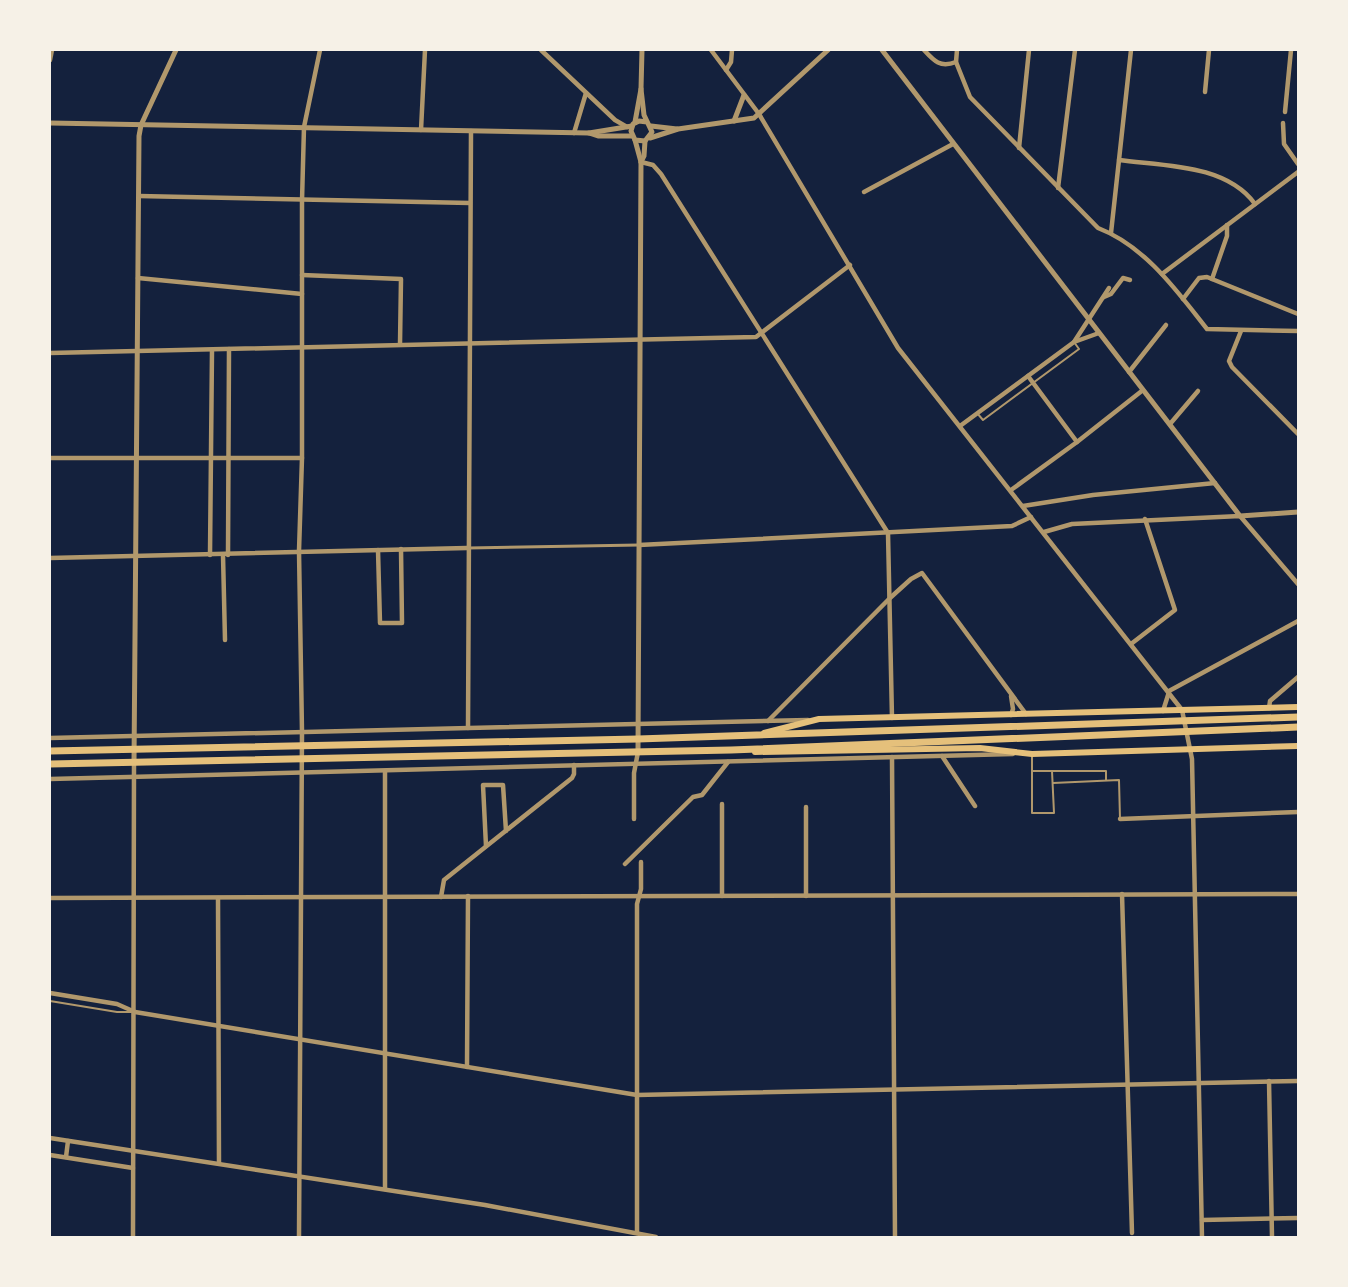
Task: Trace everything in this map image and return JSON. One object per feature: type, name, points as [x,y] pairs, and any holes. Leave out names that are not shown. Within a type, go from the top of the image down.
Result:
[{"type":"main road","points":[[748,736],[819,719],[1298,707]]},
{"type":"main road","points":[[50,751],[638,739],[1298,717]]},
{"type":"main road","points":[[50,764],[638,750],[734,750],[1187,730],[1298,727]]},
{"type":"main road","points":[[734,750],[769,752],[980,748],[1032,754],[1298,746]]},
{"type":"street","points":[[50,60],[52,50]]},
{"type":"street","points":[[133,1237],[135,1012],[134,736],[141,125],[176,50]]},
{"type":"street","points":[[299,1237],[302,732],[299,551],[302,458],[302,201],[304,127],[320,50]]},
{"type":"street","points":[[421,130],[425,50]]},
{"type":"street","points":[[541,50],[619,124],[632,125]]},
{"type":"street","points":[[634,819],[635,764],[638,750],[639,724],[640,162],[632,125],[641,89],[642,50]]},
{"type":"street","points":[[711,50],[759,114],[898,348],[1182,710],[1192,750],[1202,1237]]},
{"type":"street","points":[[726,70],[730,62],[732,50]]},
{"type":"street","points":[[589,133],[598,136],[647,139],[678,129],[754,118],[828,50]]},
{"type":"street","points":[[882,50],[1240,516],[1298,584]]},
{"type":"street","points":[[924,50],[937,64],[947,65],[956,62]]},
{"type":"street","points":[[957,50],[956,62],[970,97],[1098,228],[1117,235],[1162,274],[1207,329],[1298,331]]},
{"type":"street","points":[[1019,148],[1028,50]]},
{"type":"street","points":[[1058,188],[1075,50]]},
{"type":"street","points":[[1111,233],[1132,50]]},
{"type":"street","points":[[1205,92],[1209,50]]},
{"type":"street","points":[[1285,112],[1291,50]]},
{"type":"street","points":[[640,162],[644,156],[647,139],[652,132],[641,89]]},
{"type":"street","points":[[574,133],[586,93]]},
{"type":"street","points":[[734,121],[744,95]]},
{"type":"street","points":[[50,123],[589,133],[632,125],[640,120],[649,124],[678,129]]},
{"type":"street","points":[[1283,123],[1284,144],[1298,164]]},
{"type":"street","points":[[468,728],[467,548],[471,343],[471,131]]},
{"type":"street","points":[[864,192],[953,144]]},
{"type":"street","points":[[1119,160],[1207,172],[1242,190],[1256,204]]},
{"type":"street","points":[[640,162],[653,165],[661,174],[888,532],[892,718]]},
{"type":"street","points":[[1162,274],[1298,172]]},
{"type":"street","points":[[139,196],[302,201],[470,203]]},
{"type":"street","points":[[1212,279],[1227,236],[1227,225]]},
{"type":"street","points":[[50,353],[756,337],[850,266]]},
{"type":"street","points":[[302,275],[401,279],[400,344]]},
{"type":"street","points":[[138,278],[302,294]]},
{"type":"street","points":[[1102,298],[1110,294],[1123,278],[1130,280]]},
{"type":"street","points":[[1183,299],[1199,278],[1212,279],[1298,314]]},
{"type":"street","points":[[1074,342],[1109,288]]},
{"type":"street","points":[[1129,372],[1166,325]]},
{"type":"street","points":[[1241,331],[1230,354],[1229,361],[1232,367],[1298,434]]},
{"type":"street","points":[[960,426],[1074,342],[1099,333]]},
{"type":"street","points":[[224,640],[229,349]]},
{"type":"street","points":[[210,555],[212,350]]},
{"type":"street","points":[[1028,376],[1077,442]]},
{"type":"street","points":[[1011,490],[1077,442],[1143,390]]},
{"type":"street","points":[[1170,424],[1198,391]]},
{"type":"street","points":[[50,458],[302,458]]},
{"type":"street","points":[[1023,506],[1093,494],[1216,483]]},
{"type":"street","points":[[1044,532],[1072,524],[1298,512]]},
{"type":"street","points":[[50,558],[225,555],[299,551],[640,545],[1012,526],[1031,517]]},
{"type":"street","points":[[1131,644],[1175,610],[1145,519]]},
{"type":"street","points":[[378,550],[380,623],[402,623],[401,550]]},
{"type":"street","points":[[768,720],[890,598],[911,579],[922,573],[1026,715]]},
{"type":"street","points":[[1169,691],[1298,620]]},
{"type":"street","points":[[1269,708],[1270,701],[1298,677]]},
{"type":"street","points":[[1163,711],[1169,691]]},
{"type":"street","points":[[1011,693],[1013,709],[1011,715]]},
{"type":"street","points":[[50,738],[819,719]]},
{"type":"street","points":[[50,779],[1032,754]]},
{"type":"street","points":[[942,756],[975,806]]},
{"type":"street","points":[[892,757],[896,1237]]},
{"type":"street","points":[[625,864],[693,797],[702,794],[728,762]]},
{"type":"street","points":[[441,897],[444,880],[573,777],[574,765]]},
{"type":"street","points":[[385,1189],[384,897],[386,771]]},
{"type":"street","points":[[486,846],[483,785],[504,784],[506,831]]},
{"type":"street","points":[[722,804],[722,896]]},
{"type":"street","points":[[806,807],[806,896]]},
{"type":"street","points":[[1120,819],[1298,812]]},
{"type":"street","points":[[636,1233],[639,896],[641,862]]},
{"type":"street","points":[[1122,894],[1126,1085],[1132,1233]]},
{"type":"street","points":[[50,898],[1298,894]]},
{"type":"street","points":[[467,1067],[468,896]]},
{"type":"street","points":[[218,898],[219,1162]]},
{"type":"street","points":[[50,993],[117,1004],[135,1012],[637,1094],[1298,1081]]},
{"type":"street","points":[[1269,1082],[1272,1237]]},
{"type":"street","points":[[50,1138],[134,1149],[385,1189],[656,1237]]},
{"type":"street","points":[[66,1157],[68,1141]]},
{"type":"street","points":[[50,1155],[133,1168]]},
{"type":"street","points":[[1202,1220],[1298,1218]]},
{"type":"lane","points":[[977,414],[983,420],[1079,349],[1074,342]]},
{"type":"lane","points":[[1032,754],[1032,813],[1054,813],[1052,771]]},
{"type":"lane","points":[[1032,771],[1106,771],[1106,780]]},
{"type":"lane","points":[[1053,783],[1119,780],[1120,819]]},
{"type":"lane","points":[[50,1001],[120,1013],[135,1012]]}]
